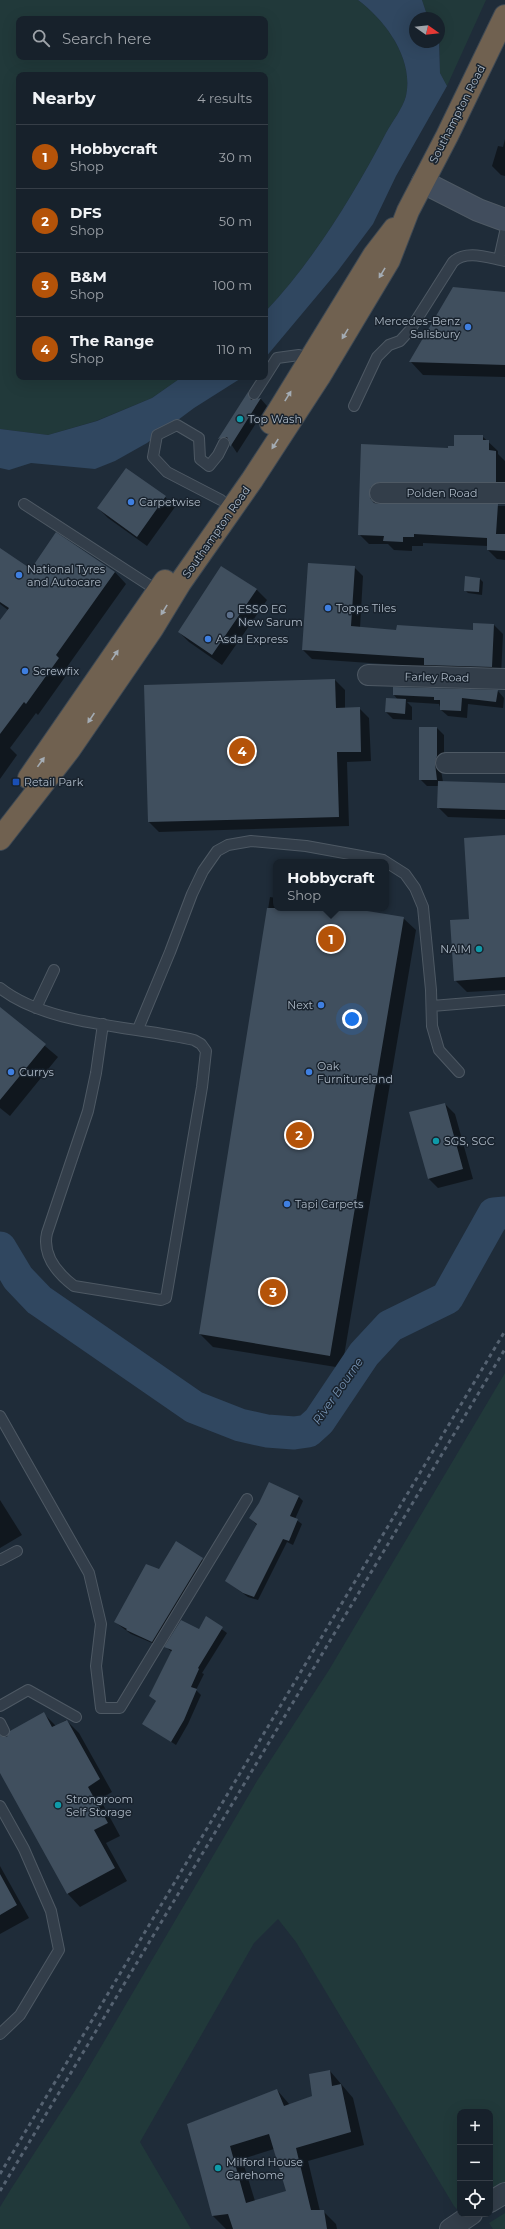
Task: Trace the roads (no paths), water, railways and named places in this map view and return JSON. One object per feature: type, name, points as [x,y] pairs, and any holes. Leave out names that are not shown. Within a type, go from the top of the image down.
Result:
[{"type":"highway","name":"Southampton Road","points":[[0,839],[69,750],[256,473],[318,377],[389,260],[408,211],[422,182],[448,136],[505,16]]},
{"type":"highway","name":"Southampton Road","points":[[0,815],[51,749],[221,500],[312,358],[374,255],[408,211]]},
{"type":"street","points":[[422,182],[478,210],[505,220]]},
{"type":"street","name":"Polden Road","points":[[380,493],[505,493]]},
{"type":"street","name":"Farley Road","points":[[368,675],[505,679]]},
{"type":"street","points":[[446,763],[505,763]]},
{"type":"street","points":[[493,2200],[505,2193]]},
{"type":"lane","points":[[354,406],[377,357],[389,345],[400,342],[410,330],[457,257],[471,255],[502,260],[505,232]]},
{"type":"lane","points":[[268,372],[277,358],[299,355],[312,358]]},
{"type":"lane","points":[[254,394],[263,380]]},
{"type":"lane","points":[[221,500],[167,472],[153,456],[157,435],[177,425],[199,438],[200,459],[209,466],[218,455],[224,443]]},
{"type":"lane","points":[[24,504],[158,591]]},
{"type":"lane","points":[[138,1029],[203,871],[217,851],[228,845],[251,841],[306,846],[379,859]]},
{"type":"lane","points":[[389,864],[405,874],[415,888],[423,907],[432,1006],[432,1026],[439,1050],[459,1072]]},
{"type":"lane","points":[[36,1008],[54,970]]},
{"type":"lane","points":[[0,988],[19,1001],[36,1008],[59,1015],[103,1024],[194,1040],[201,1044],[206,1051],[202,1087],[166,1298],[162,1300],[74,1286],[64,1278],[49,1258],[46,1249],[47,1233],[88,1111],[96,1073],[103,1024]]},
{"type":"lane","points":[[432,1006],[505,1000]]},
{"type":"lane","points":[[0,1416],[89,1573],[101,1624],[96,1666],[101,1708],[120,1708],[247,1499]]},
{"type":"lane","points":[[0,1560],[17,1552]]},
{"type":"lane","points":[[0,1706],[28,1690],[76,1717]]},
{"type":"lane","points":[[0,1806],[24,1849],[51,1911],[59,1950],[20,2015],[0,2034]]},
{"type":"water","points":[[358,0],[422,0],[426,12],[409,12],[409,48],[439,48],[440,73],[447,86],[396,176],[373,224],[337,272],[268,354],[268,309],[300,271],[332,227],[405,101],[407,82],[406,68],[402,55],[388,30]]},
{"type":"water","points":[[178,380],[238,380],[194,408],[147,443],[115,461],[95,469],[31,463],[9,470],[0,468],[0,429],[48,435],[97,421],[152,398]]},
{"type":"waterway","name":"River Bourne","points":[[0,1248],[18,1278],[39,1300],[194,1407],[240,1425],[267,1431],[294,1433],[308,1431],[319,1421],[364,1354],[390,1326],[447,1298],[494,1214],[505,1213]]},
{"type":"railway","points":[[0,2174],[505,1331]]},
{"type":"railway","points":[[0,2191],[505,1349]]},
{"type":"place","name":"Mercedes-Benz Salisbury","points":[[468,327]]},
{"type":"place","name":"Top Wash","points":[[240,419]]},
{"type":"place","name":"Carpetwise","points":[[131,502]]},
{"type":"place","name":"National Tyres and Autocare","points":[[19,575]]},
{"type":"place","name":"Topps Tiles","points":[[328,608]]},
{"type":"place","name":"ESSO EG New Sarum","points":[[230,615]]},
{"type":"place","name":"Asda Express","points":[[208,639]]},
{"type":"place","name":"Screwfix","points":[[25,671]]},
{"type":"place","name":"The Range","points":[[242,751]]},
{"type":"place","name":"Retail Park","points":[[16,782]]},
{"type":"place","name":"Hobbycraft","points":[[331,939]]},
{"type":"place","name":"NAIM","points":[[479,949]]},
{"type":"place","name":"Next","points":[[321,1005]]},
{"type":"place","name":"Currys","points":[[11,1072]]},
{"type":"place","name":"Oak Furnitureland","points":[[309,1072]]},
{"type":"place","name":"DFS","points":[[299,1135]]},
{"type":"place","name":"SGS, SGC","points":[[436,1141]]},
{"type":"place","name":"Tapi Carpets","points":[[287,1204]]},
{"type":"place","name":"B&M","points":[[273,1292]]},
{"type":"place","name":"Strongroom Self Storage","points":[[58,1805]]},
{"type":"place","name":"Milford House Carehome","points":[[218,2168]]}]
